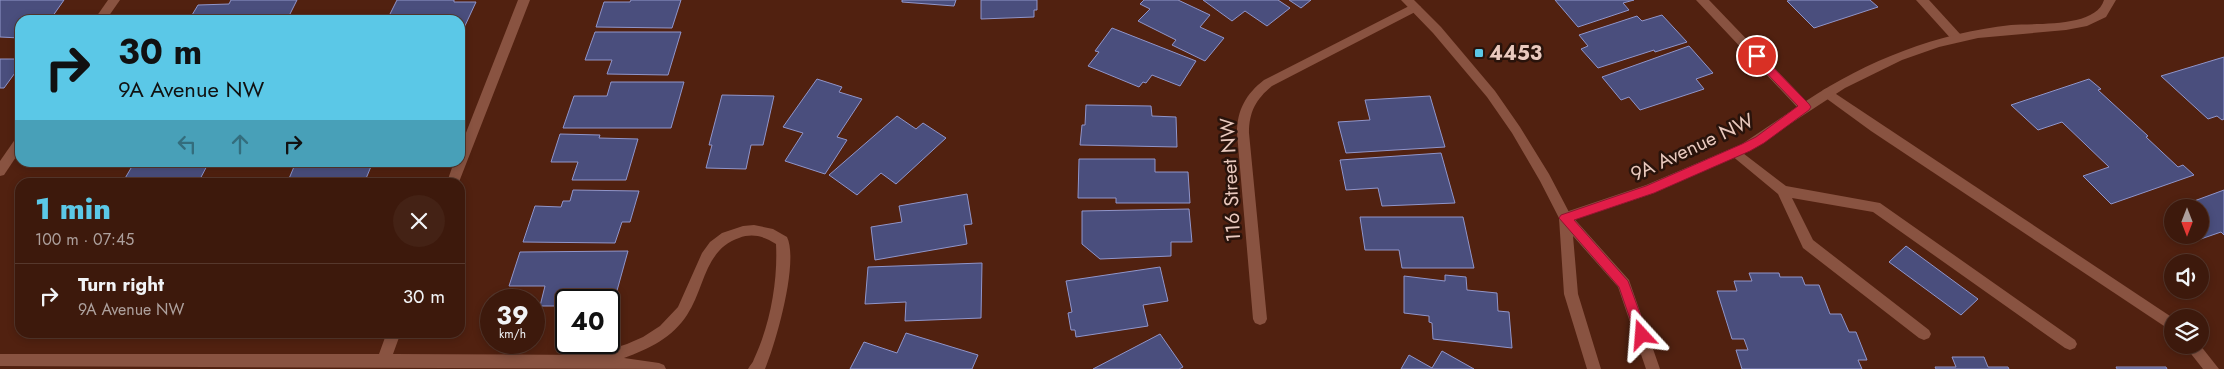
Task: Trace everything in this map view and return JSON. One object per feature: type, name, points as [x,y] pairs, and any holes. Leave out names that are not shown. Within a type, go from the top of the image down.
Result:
[{"type":"street","points":[[104,15],[114,0]]},
{"type":"street","points":[[465,151],[524,0]]},
{"type":"street","points":[[1702,0],[1805,107]]},
{"type":"street","points":[[1922,0],[1958,38]]},
{"type":"street","name":"116 Street NW","points":[[1260,319],[1243,133],[1244,112],[1247,103],[1255,92],[1268,83],[1411,4],[1437,30],[1491,94],[1525,146],[1565,218],[1624,284],[1653,369]]},
{"type":"street","name":"9A Avenue NW","points":[[1565,218],[1650,189],[1735,152],[1760,140],[1826,93],[1882,64],[1916,50],[1958,38],[2010,30],[2088,22],[2096,19],[2109,4]]},
{"type":"street","points":[[1826,93],[2164,319]]},
{"type":"street","points":[[0,171],[15,148]]},
{"type":"street","points":[[1735,152],[1783,191],[1808,244],[1924,334]]},
{"type":"street","points":[[1783,191],[1876,207],[2070,344]]},
{"type":"street","name":"116 Street NW","points":[[1565,218],[1571,294],[1594,369]]},
{"type":"street","points":[[591,361],[637,348],[672,325],[687,308],[701,264],[714,244],[731,234],[751,229],[770,232],[782,241],[784,258],[770,337],[759,366],[755,369]]},
{"type":"street","points":[[384,360],[392,338]]},
{"type":"street","points":[[2199,354],[2212,369]]},
{"type":"street","points":[[0,360],[591,361],[659,369]]},
{"type":"building","points":[[0,0],[64,0],[54,15],[15,15],[15,38],[0,37]]},
{"type":"building","points":[[231,0],[297,0],[290,15],[192,15],[198,5],[229,4]]},
{"type":"building","points":[[397,0],[476,2],[465,26],[465,15],[390,15]]},
{"type":"building","points":[[631,0],[681,0],[672,28],[596,27],[604,2],[630,2]]},
{"type":"building","points":[[902,0],[956,0],[954,6],[902,2]]},
{"type":"building","points":[[981,0],[1037,0],[1037,10],[1034,10],[1034,17],[981,19]]},
{"type":"building","points":[[1144,0],[1178,0],[1210,15],[1200,27],[1224,38],[1205,61],[1172,45],[1176,40],[1138,21],[1150,9],[1140,4]]},
{"type":"building","points":[[1203,0],[1278,0],[1290,8],[1267,26],[1245,11],[1232,21]]},
{"type":"building","points":[[1289,0],[1311,0],[1301,8]]},
{"type":"building","points":[[1555,0],[1634,0],[1623,3],[1629,10],[1578,27]]},
{"type":"building","points":[[1870,0],[1878,7],[1814,28],[1787,1]]},
{"type":"building","points":[[1662,15],[1687,42],[1655,52],[1654,50],[1598,68],[1581,49],[1588,46],[1579,35],[1637,16],[1642,21]]},
{"type":"building","points":[[1112,28],[1196,61],[1180,86],[1152,75],[1146,83],[1143,82],[1139,87],[1088,66],[1099,52],[1095,51]]},
{"type":"building","points":[[595,32],[681,32],[668,75],[607,74],[612,60],[585,60]]},
{"type":"building","points":[[1689,46],[1713,73],[1696,79],[1704,89],[1640,110],[1629,97],[1621,100],[1602,77]]},
{"type":"building","points":[[2224,57],[2224,119],[2222,120],[2217,116],[2208,119],[2161,76]]},
{"type":"building","points":[[0,59],[15,59],[15,73],[4,88],[0,88]]},
{"type":"building","points":[[817,79],[842,87],[839,92],[862,99],[837,137],[847,140],[825,174],[785,161],[803,133],[783,127]]},
{"type":"building","points":[[2089,79],[2178,167],[2183,165],[2194,175],[2111,204],[2083,176],[2109,167],[2062,122],[2038,130],[2011,105]]},
{"type":"building","points":[[611,82],[684,82],[671,128],[563,128],[574,96],[607,96]]},
{"type":"building","points":[[722,95],[774,96],[763,145],[751,145],[746,169],[706,168],[712,145],[709,145]]},
{"type":"building","points":[[1430,96],[1445,147],[1346,153],[1338,122],[1370,120],[1365,100]]},
{"type":"building","points":[[1086,105],[1151,106],[1152,116],[1176,117],[1177,147],[1080,145],[1082,125],[1085,125]]},
{"type":"building","points":[[897,116],[916,129],[923,123],[946,138],[896,184],[881,173],[857,195],[829,175]]},
{"type":"building","points":[[560,134],[600,135],[599,138],[638,139],[626,180],[572,180],[578,162],[551,162]]},
{"type":"building","points":[[1441,153],[1455,203],[1382,206],[1378,188],[1346,190],[1340,160]]},
{"type":"building","points":[[1079,159],[1155,159],[1155,172],[1188,172],[1190,203],[1116,203],[1116,198],[1078,198]]},
{"type":"building","points":[[132,167],[206,167],[201,178],[125,178]]},
{"type":"building","points":[[294,167],[371,167],[366,178],[289,178]]},
{"type":"building","points":[[573,190],[639,191],[630,222],[622,222],[615,243],[523,242],[535,206],[561,207],[563,201],[570,201]]},
{"type":"building","points":[[2224,190],[2224,235],[2221,232],[2209,236],[2209,199],[2200,199]]},
{"type":"building","points":[[967,194],[972,224],[964,225],[967,244],[875,260],[871,227],[902,222],[899,206]]},
{"type":"building","points":[[1189,209],[1192,242],[1171,242],[1171,256],[1100,259],[1082,244],[1082,211]]},
{"type":"building","points":[[1360,217],[1463,217],[1474,268],[1402,268],[1399,250],[1365,250]]},
{"type":"building","points":[[1906,246],[1978,299],[1961,315],[1889,262]]},
{"type":"building","points":[[628,251],[617,289],[555,289],[555,306],[545,306],[545,286],[509,286],[520,252]]},
{"type":"building","points":[[982,263],[981,318],[905,321],[906,302],[865,304],[868,267]]},
{"type":"building","points":[[1160,267],[1168,301],[1143,305],[1148,326],[1076,337],[1075,330],[1071,330],[1068,313],[1072,312],[1066,281]]},
{"type":"building","points":[[1749,273],[1779,273],[1780,277],[1802,277],[1805,285],[1819,285],[1830,314],[1841,314],[1849,332],[1856,332],[1867,360],[1858,360],[1862,369],[1742,369],[1736,350],[1748,350],[1744,339],[1732,339],[1717,291],[1737,291],[1734,281],[1752,281]]},
{"type":"building","points":[[1445,275],[1466,277],[1467,290],[1497,293],[1498,311],[1509,312],[1512,348],[1433,339],[1432,323],[1429,322],[1429,316],[1404,313],[1404,276],[1445,281]]},
{"type":"building","points":[[906,333],[978,355],[972,369],[850,369],[864,342],[897,353]]},
{"type":"building","points":[[1160,334],[1183,367],[1179,369],[1093,369]]},
{"type":"building","points":[[1442,351],[1474,369],[1401,369],[1409,355],[1432,368]]},
{"type":"building","points":[[1952,357],[1984,357],[1988,367],[2008,367],[2009,369],[1936,369],[1935,367],[1956,367]]},
{"type":"building","points":[[2116,367],[2166,367],[2167,369],[2117,369]]},
{"type":"place","name":"4453","points":[[1479,53]]},
{"type":"route","points":[[1642,335],[1624,284],[1565,218],[1627,198],[1746,148],[1805,107],[1757,56]]}]
